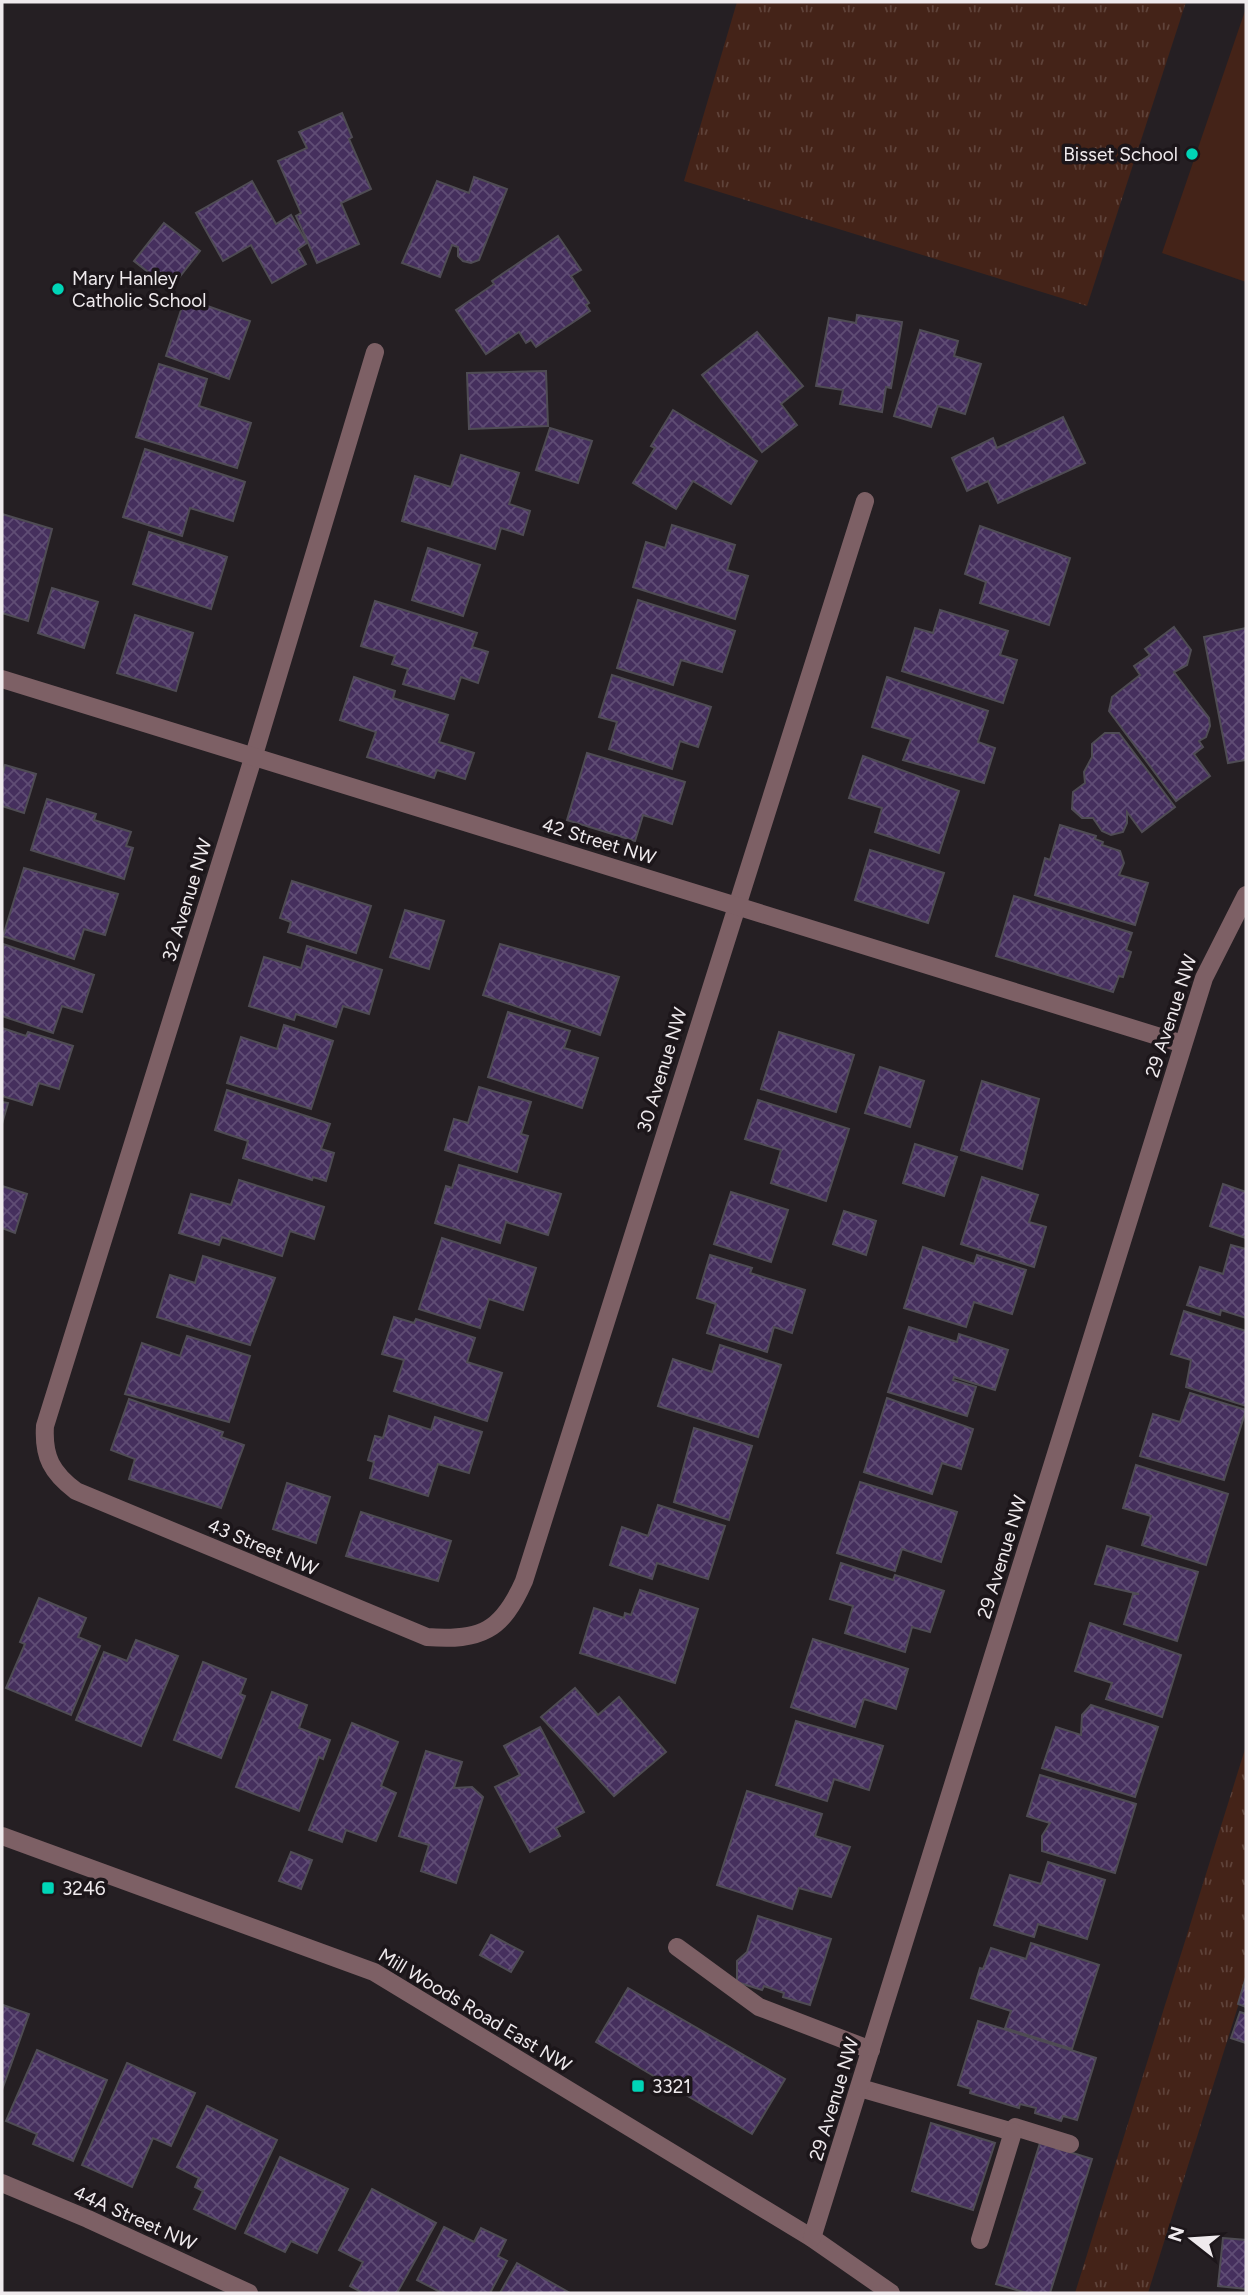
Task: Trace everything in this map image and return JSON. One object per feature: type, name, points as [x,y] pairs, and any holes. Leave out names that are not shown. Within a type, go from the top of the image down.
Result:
[{"type":"street","name":"32 Avenue NW","points":[[47,1461],[44,1448],[45,1426],[254,755],[375,352]]},
{"type":"street","name":"30 Avenue NW","points":[[477,1635],[492,1628],[512,1609],[524,1581],[865,502]]},
{"type":"street","name":"42 Street NW","points":[[2,678],[1183,1044]]},
{"type":"street","name":"29 Avenue NW","points":[[812,2238],[1209,963],[1246,895]]},
{"type":"street","name":"43 Street NW","points":[[47,1461],[60,1479],[76,1491],[401,1627],[427,1637],[458,1639],[477,1635]]},
{"type":"street","name":"Mill Woods Road East NW","points":[[2,1836],[373,1972],[812,2238],[891,2293]]},
{"type":"street","points":[[677,1947],[759,2007],[871,2050]]},
{"type":"street","points":[[860,2088],[1013,2132]]},
{"type":"street","points":[[980,2240],[1015,2127],[1070,2144]]},
{"type":"street","name":"44A Street NW","points":[[2,2183],[250,2293]]},
{"type":"green space","points":[[737,2],[1186,2],[1087,306],[684,181]]},
{"type":"green space","points":[[1246,8],[1246,282],[1162,253]]},
{"type":"green space","points":[[1246,1746],[1246,1981],[1148,2293],[1075,2293]]},
{"type":"building","points":[[342,113],[352,137],[349,139],[371,189],[341,203],[359,244],[317,263],[296,216],[301,213],[278,161],[307,148],[299,132]]},
{"type":"building","points":[[474,177],[507,189],[479,260],[471,263],[463,261],[458,256],[458,247],[452,245],[440,277],[402,263],[437,181],[469,193]]},
{"type":"building","points":[[252,181],[276,224],[291,215],[307,243],[298,249],[306,264],[272,283],[251,245],[223,261],[196,213]]},
{"type":"building","points":[[164,223],[200,251],[170,289],[134,261]]},
{"type":"building","points":[[558,236],[581,270],[571,276],[589,303],[586,305],[590,311],[536,347],[531,340],[526,343],[519,332],[486,354],[456,310],[494,284],[492,281]]},
{"type":"building","points":[[185,298],[250,321],[229,379],[166,356]]},
{"type":"building","points":[[857,315],[902,322],[891,388],[886,387],[882,412],[840,404],[843,390],[816,386],[829,318],[856,323]]},
{"type":"building","points":[[920,330],[958,341],[954,356],[981,364],[965,414],[938,406],[931,427],[894,416]]},
{"type":"building","points":[[757,332],[803,386],[781,404],[797,425],[762,452],[702,375]]},
{"type":"building","points":[[159,364],[207,379],[199,406],[251,423],[237,468],[136,437]]},
{"type":"building","points":[[546,371],[548,426],[469,429],[467,373]]},
{"type":"building","points":[[673,410],[757,461],[731,504],[693,481],[676,509],[633,483],[655,448],[651,446]]},
{"type":"building","points":[[1063,417],[1085,463],[998,503],[988,481],[967,491],[952,458],[993,438],[997,448]]},
{"type":"building","points":[[550,428],[592,441],[578,483],[536,470]]},
{"type":"building","points":[[145,449],[245,482],[233,521],[190,508],[182,536],[123,517]]},
{"type":"building","points":[[461,455],[519,473],[509,504],[530,511],[523,535],[501,528],[495,549],[402,521],[415,476],[451,487]]},
{"type":"building","points":[[2,514],[52,529],[28,621],[2,613]]},
{"type":"building","points":[[672,525],[735,545],[727,570],[748,576],[735,619],[633,587],[646,542],[665,548]]},
{"type":"building","points":[[980,526],[1070,558],[1049,625],[980,603],[986,582],[965,574]]},
{"type":"building","points":[[149,532],[227,557],[211,609],[133,584]]},
{"type":"building","points":[[428,548],[480,565],[463,616],[412,600]]},
{"type":"building","points":[[52,588],[98,602],[84,648],[38,633]]},
{"type":"building","points":[[638,600],[735,631],[722,672],[681,660],[673,685],[617,668]]},
{"type":"building","points":[[375,601],[477,633],[472,647],[488,652],[478,683],[461,677],[454,699],[403,684],[408,669],[392,664],[395,656],[361,646]]},
{"type":"building","points":[[940,610],[1008,631],[1000,655],[1017,660],[1003,703],[902,671],[915,628],[933,633]]},
{"type":"building","points":[[135,615],[193,633],[176,691],[117,673]]},
{"type":"building","points":[[1174,627],[1191,650],[1187,665],[1174,672],[1209,718],[1210,726],[1206,737],[1199,741],[1203,747],[1194,754],[1210,776],[1176,801],[1109,711],[1112,697],[1140,675],[1134,666],[1150,655],[1145,649]]},
{"type":"building","points":[[1246,628],[1246,760],[1228,763],[1204,637]]},
{"type":"building","points":[[612,675],[711,707],[698,747],[680,741],[672,769],[609,749],[617,722],[599,717]]},
{"type":"building","points":[[354,677],[395,691],[393,698],[448,715],[439,742],[474,753],[465,779],[437,770],[434,778],[367,757],[376,732],[340,720]]},
{"type":"building","points":[[887,677],[988,711],[978,742],[995,748],[984,783],[903,760],[911,739],[872,727]]},
{"type":"building","points":[[1105,733],[1119,733],[1175,807],[1142,832],[1127,812],[1127,823],[1123,832],[1111,835],[1102,831],[1093,818],[1082,818],[1072,809],[1073,792],[1085,783],[1084,772],[1092,757],[1092,744]]},
{"type":"building","points":[[587,753],[685,782],[672,824],[643,815],[635,841],[567,820]]},
{"type":"building","points":[[863,756],[959,791],[939,853],[875,832],[882,808],[849,798]]},
{"type":"building","points":[[5,765],[36,774],[24,813],[2,806],[2,777]]},
{"type":"building","points":[[47,799],[96,814],[94,820],[131,832],[126,846],[133,848],[124,879],[31,850]]},
{"type":"building","points":[[1060,825],[1096,836],[1095,839],[1103,842],[1102,845],[1120,851],[1124,863],[1119,875],[1148,883],[1135,925],[1035,895],[1045,858],[1050,860]]},
{"type":"building","points":[[870,850],[944,873],[928,923],[855,900]]},
{"type":"building","points":[[24,868],[118,894],[105,935],[84,929],[74,959],[3,936]]},
{"type":"building","points":[[292,881],[371,906],[356,953],[288,932],[291,922],[280,918]]},
{"type":"building","points":[[1014,896],[1132,933],[1126,950],[1131,952],[1123,977],[1119,976],[1113,992],[996,956]]},
{"type":"building","points":[[405,910],[444,921],[429,969],[390,957]]},
{"type":"building","points":[[3,944],[94,975],[82,1012],[62,1006],[53,1033],[2,1016]]},
{"type":"building","points":[[500,944],[619,977],[600,1035],[483,995]]},
{"type":"building","points":[[307,946],[382,970],[369,1014],[343,1006],[336,1027],[296,1014],[294,1020],[249,1006],[264,957],[301,968]]},
{"type":"building","points":[[508,1012],[570,1031],[564,1048],[598,1058],[582,1108],[488,1077]]},
{"type":"building","points":[[284,1025],[333,1041],[311,1109],[227,1083],[241,1037],[277,1049]]},
{"type":"building","points":[[2,1028],[26,1036],[28,1032],[73,1046],[59,1089],[39,1083],[32,1105],[2,1096]]},
{"type":"building","points":[[779,1032],[854,1055],[836,1112],[761,1089]]},
{"type":"building","points":[[880,1067],[924,1081],[910,1127],[865,1113]]},
{"type":"building","points":[[982,1081],[1039,1099],[1022,1169],[961,1150]]},
{"type":"building","points":[[479,1087],[531,1102],[521,1134],[528,1136],[517,1172],[445,1150],[454,1119],[468,1123]]},
{"type":"building","points":[[227,1090],[330,1124],[321,1149],[334,1153],[326,1181],[313,1177],[312,1180],[243,1158],[248,1141],[215,1130]]},
{"type":"building","points":[[758,1100],[849,1129],[826,1201],[771,1183],[781,1150],[745,1139]]},
{"type":"building","points":[[2,1102],[8,1103],[2,1124]]},
{"type":"building","points":[[915,1144],[957,1157],[944,1196],[903,1183]]},
{"type":"building","points":[[459,1165],[561,1194],[548,1235],[506,1222],[500,1243],[435,1223],[446,1186],[452,1188]]},
{"type":"building","points":[[982,1177],[1038,1195],[1029,1222],[1046,1227],[1034,1267],[961,1244]]},
{"type":"building","points":[[239,1180],[324,1207],[314,1239],[290,1231],[282,1256],[222,1237],[219,1245],[179,1233],[191,1194],[231,1205]]},
{"type":"building","points":[[1223,1184],[1246,1192],[1246,1238],[1210,1226]]},
{"type":"building","points":[[2,1186],[27,1194],[15,1233],[2,1228]]},
{"type":"building","points":[[731,1192],[788,1210],[771,1262],[714,1244]]},
{"type":"building","points":[[844,1211],[876,1221],[866,1255],[833,1244]]},
{"type":"building","points":[[442,1238],[536,1268],[523,1310],[489,1299],[480,1328],[419,1309]]},
{"type":"building","points":[[1231,1245],[1246,1249],[1246,1318],[1221,1310],[1220,1315],[1187,1305],[1200,1267],[1223,1274]]},
{"type":"building","points":[[923,1247],[974,1264],[977,1255],[1026,1270],[1012,1314],[974,1302],[966,1327],[904,1308]]},
{"type":"building","points":[[710,1255],[752,1268],[750,1273],[805,1290],[792,1333],[774,1327],[767,1352],[707,1333],[716,1304],[697,1298]]},
{"type":"building","points":[[203,1256],[275,1278],[250,1345],[157,1317],[170,1275],[195,1283]]},
{"type":"building","points":[[1184,1311],[1246,1331],[1246,1406],[1186,1387],[1191,1360],[1171,1354]]},
{"type":"building","points":[[394,1317],[414,1323],[416,1319],[475,1338],[467,1362],[502,1373],[487,1421],[394,1391],[404,1360],[382,1354]]},
{"type":"building","points":[[909,1327],[957,1342],[959,1334],[1008,1350],[995,1390],[954,1377],[953,1380],[976,1387],[967,1416],[888,1392]]},
{"type":"building","points":[[187,1336],[250,1356],[229,1422],[125,1394],[142,1343],[180,1356]]},
{"type":"building","points":[[720,1345],[781,1365],[758,1437],[658,1406],[673,1359],[712,1372]]},
{"type":"building","points":[[1190,1393],[1246,1410],[1224,1480],[1140,1456],[1153,1414],[1180,1422]]},
{"type":"building","points":[[887,1398],[973,1429],[961,1469],[942,1463],[932,1494],[864,1472]]},
{"type":"building","points":[[129,1399],[223,1432],[221,1437],[244,1445],[221,1508],[129,1479],[135,1459],[111,1450]]},
{"type":"building","points":[[389,1416],[431,1430],[435,1417],[482,1432],[469,1473],[438,1464],[428,1496],[370,1478],[374,1462],[368,1460],[375,1436],[383,1438]]},
{"type":"building","points":[[694,1428],[752,1446],[729,1520],[674,1502]]},
{"type":"building","points":[[1136,1465],[1228,1494],[1206,1565],[1142,1545],[1151,1516],[1123,1508]]},
{"type":"building","points":[[860,1482],[957,1512],[941,1562],[902,1549],[895,1571],[837,1553]]},
{"type":"building","points":[[287,1483],[330,1497],[316,1543],[273,1529]]},
{"type":"building","points":[[658,1505],[725,1526],[708,1579],[657,1563],[652,1579],[610,1565],[622,1527],[648,1536]]},
{"type":"building","points":[[361,1512],[451,1541],[438,1581],[346,1556]]},
{"type":"building","points":[[1107,1546],[1198,1572],[1177,1641],[1124,1624],[1133,1594],[1139,1594],[1095,1584]]},
{"type":"building","points":[[841,1563],[893,1580],[895,1575],[944,1591],[930,1632],[912,1627],[905,1652],[845,1633],[853,1606],[830,1599]]},
{"type":"building","points":[[640,1590],[698,1609],[675,1683],[580,1653],[594,1608],[624,1618],[625,1613],[631,1615]]},
{"type":"building","points":[[39,1598],[86,1618],[78,1637],[100,1646],[71,1715],[6,1688],[25,1644],[20,1642]]},
{"type":"building","points":[[1090,1623],[1181,1655],[1162,1717],[1106,1699],[1112,1683],[1075,1671]]},
{"type":"building","points":[[813,1639],[908,1669],[896,1709],[864,1699],[855,1727],[791,1707]]},
{"type":"building","points":[[136,1640],[178,1656],[141,1746],[76,1720],[104,1652],[127,1661]]},
{"type":"building","points":[[203,1662],[246,1679],[240,1694],[245,1696],[221,1758],[174,1740]]},
{"type":"building","points":[[575,1688],[598,1715],[619,1697],[666,1752],[614,1796],[541,1717]]},
{"type":"building","points":[[272,1692],[307,1705],[299,1728],[330,1740],[323,1759],[319,1757],[299,1811],[236,1787]]},
{"type":"building","points":[[1091,1705],[1158,1727],[1135,1797],[1042,1768],[1056,1727],[1081,1735],[1082,1715]]},
{"type":"building","points":[[796,1721],[883,1746],[869,1790],[834,1779],[827,1801],[776,1785]]},
{"type":"building","points":[[352,1723],[398,1742],[381,1786],[396,1793],[376,1841],[346,1830],[342,1842],[309,1830]]},
{"type":"building","points":[[540,1727],[584,1812],[556,1828],[560,1836],[530,1852],[495,1787],[520,1775],[504,1746]]},
{"type":"building","points":[[426,1751],[462,1762],[454,1788],[472,1787],[483,1797],[456,1883],[421,1871],[429,1845],[399,1836]]},
{"type":"building","points":[[1040,1775],[1136,1804],[1115,1873],[1042,1851],[1042,1836],[1050,1823],[1027,1816]]},
{"type":"building","points":[[747,1791],[822,1814],[815,1836],[850,1847],[831,1897],[799,1888],[792,1909],[717,1885]]},
{"type":"building","points":[[291,1852],[312,1860],[301,1889],[279,1881]]},
{"type":"building","points":[[1048,1862],[1105,1880],[1087,1939],[1038,1924],[1034,1937],[994,1925],[1010,1875],[1041,1884]]},
{"type":"building","points":[[758,1916],[831,1939],[810,2005],[783,1997],[784,1993],[764,1986],[762,1990],[737,1982],[737,1961],[747,1952]]},
{"type":"building","points":[[491,1935],[523,1952],[511,1972],[480,1955]]},
{"type":"building","points":[[1031,1943],[1099,1965],[1072,2049],[1005,2028],[1011,2011],[971,1998],[980,1968],[983,1969],[991,1948],[1026,1959]]},
{"type":"building","points":[[1246,1977],[1246,2007],[1238,2004]]},
{"type":"building","points":[[628,1988],[785,2079],[752,2134],[596,2042]]},
{"type":"building","points":[[3,2005],[29,2014],[2,2090],[2,2010]]},
{"type":"building","points":[[1240,2012],[1246,2014],[1246,2043],[1231,2038]]},
{"type":"building","points":[[978,2021],[1096,2058],[1077,2120],[1063,2116],[1061,2121],[1035,2113],[1036,2108],[1020,2104],[1019,2108],[970,2093],[971,2089],[958,2085]]},
{"type":"building","points":[[37,2050],[107,2080],[73,2161],[33,2144],[37,2134],[6,2121]]},
{"type":"building","points":[[127,2063],[195,2093],[171,2146],[153,2138],[132,2187],[82,2165]]},
{"type":"building","points":[[207,2106],[277,2140],[235,2229],[194,2209],[203,2191],[195,2187],[199,2178],[177,2167]]},
{"type":"building","points":[[931,2123],[995,2143],[973,2210],[912,2191]]},
{"type":"building","points":[[1040,2143],[1092,2159],[1050,2293],[1027,2293],[996,2284]]},
{"type":"building","points":[[280,2157],[348,2189],[317,2253],[291,2241],[285,2252],[245,2233]]},
{"type":"building","points":[[372,2189],[436,2223],[397,2293],[363,2293],[350,2286],[363,2262],[339,2250]]},
{"type":"building","points":[[444,2227],[474,2242],[481,2228],[506,2240],[498,2256],[507,2261],[490,2293],[442,2293],[417,2280]]},
{"type":"building","points":[[1223,2238],[1246,2240],[1246,2289],[1218,2286]]},
{"type":"building","points":[[517,2263],[570,2293],[500,2293]]},
{"type":"place","name":"Bisset School","points":[[1192,154]]},
{"type":"place","name":"Mary Hanley Catholic School","points":[[58,289]]},
{"type":"place","name":"3246","points":[[48,1888]]},
{"type":"place","name":"3321","points":[[638,2086]]}]
